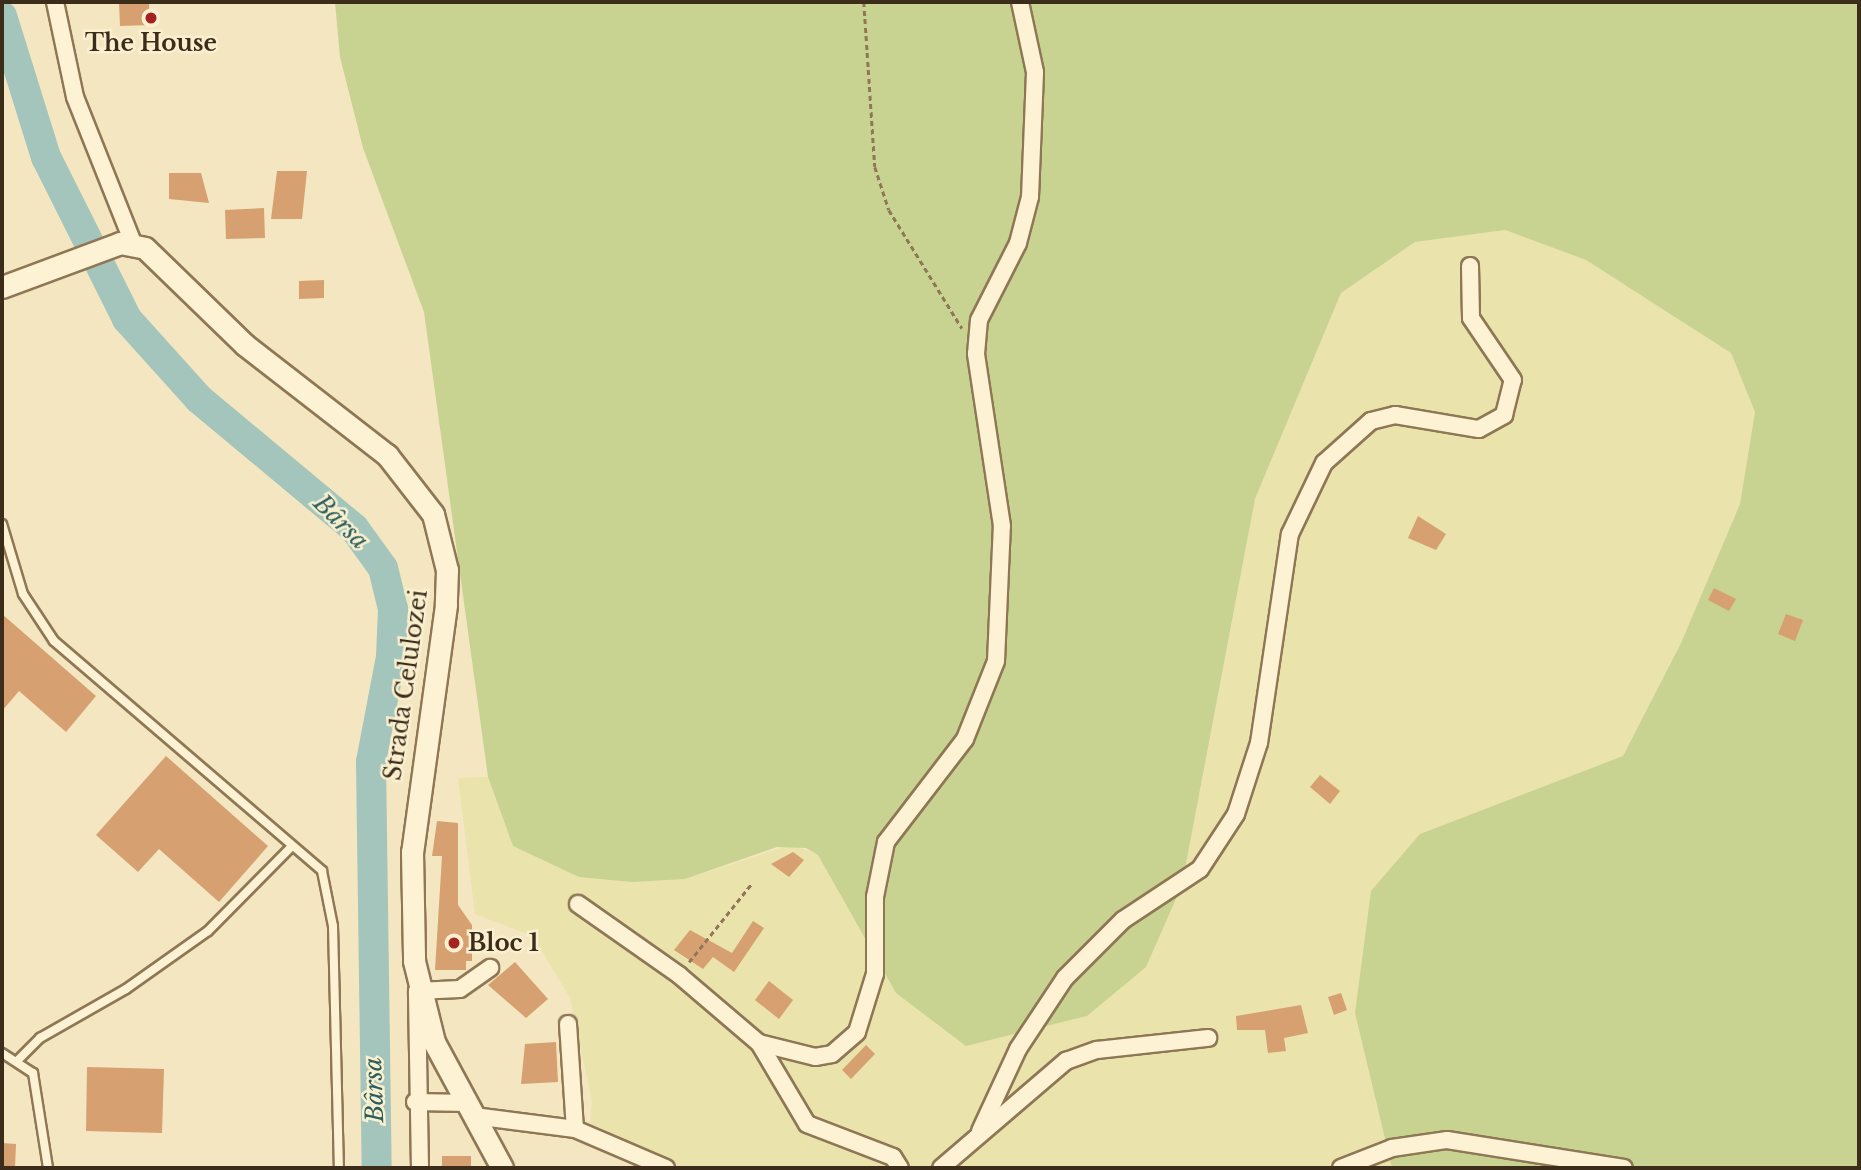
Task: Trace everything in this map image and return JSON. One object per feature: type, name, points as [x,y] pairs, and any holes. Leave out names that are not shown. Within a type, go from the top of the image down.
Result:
[{"type":"street","points":[[2,286],[126,243],[75,97],[55,2]]},
{"type":"street","points":[[759,1043],[815,1057],[832,1054],[857,1031],[875,974],[875,897],[886,842],[965,739],[985,699],[996,661],[1002,526],[976,354],[979,320],[1013,254],[1030,197],[1035,72],[1020,2]]},
{"type":"street","name":"Strada Celulozei","points":[[126,243],[158,258],[245,345],[387,455],[433,514],[447,570],[446,605],[412,852],[417,991],[415,1102],[420,1168]]},
{"type":"street","points":[[980,1131],[1018,1049],[1065,978],[1123,920],[1200,869],[1236,814],[1259,743],[1290,534],[1324,463],[1371,421],[1395,415],[1479,429],[1504,415],[1513,380],[1471,318],[1470,267]]},
{"type":"street","points":[[578,904],[679,975],[759,1043],[807,1124],[894,1157],[900,1168]]},
{"type":"street","points":[[417,991],[460,989],[490,968]]},
{"type":"street","name":"Strada Celulozei","points":[[417,991],[433,1042],[502,1168]]},
{"type":"street","points":[[568,1024],[575,1129]]},
{"type":"street","points":[[942,1168],[980,1131],[1066,1061],[1097,1050],[1208,1038]]},
{"type":"street","points":[[415,1102],[575,1129],[634,1160],[666,1168]]},
{"type":"street","points":[[1341,1168],[1392,1148],[1447,1140],[1624,1168]]},
{"type":"lane","points":[[2,524],[23,594],[54,641],[290,848],[322,871],[330,894],[340,1168]]},
{"type":"lane","points":[[19,1059],[40,1038],[126,989],[208,931],[290,848]]},
{"type":"lane","points":[[2,1053],[19,1059],[35,1083],[48,1168]]},
{"type":"path","points":[[864,2],[875,167],[889,210],[976,354]]},
{"type":"path","points":[[679,975],[752,883]]},
{"type":"shaded area","points":[[1505,230],[1586,260],[1731,353],[1755,412],[1740,504],[1681,643],[1623,756],[1420,834],[1355,1013],[1392,1168],[679,1168],[590,1123],[592,1101],[570,998],[533,936],[475,914],[458,778],[488,777],[513,846],[685,879],[791,845],[818,854],[1182,885],[1255,499],[1341,293],[1415,242]]},
{"type":"green space","points":[[335,2],[1859,2],[1859,1168],[1392,1168],[1355,1013],[1371,891],[1420,834],[1623,756],[1681,643],[1740,504],[1755,412],[1731,353],[1586,260],[1505,230],[1415,242],[1341,293],[1255,499],[1182,885],[1146,967],[1087,1016],[966,1046],[896,993],[818,855],[806,848],[777,847],[685,879],[632,882],[579,877],[513,846],[488,777],[424,312],[363,148],[340,57]]},
{"type":"building","name":"The House","points":[[119,2],[149,2],[150,25],[120,26]]},
{"type":"building","points":[[277,171],[307,171],[302,219],[271,219]]},
{"type":"building","points":[[169,173],[201,173],[209,203],[169,199]]},
{"type":"building","points":[[264,208],[265,238],[226,239],[225,210]]},
{"type":"building","points":[[324,280],[324,298],[299,299],[299,281]]},
{"type":"building","points":[[1418,516],[1446,534],[1436,550],[1408,538]]},
{"type":"building","points":[[1714,588],[1736,599],[1729,611],[1708,600]]},
{"type":"building","points":[[2,614],[96,696],[66,732],[19,691],[2,711]]},
{"type":"building","points":[[1786,614],[1803,620],[1795,641],[1778,634]]},
{"type":"building","points":[[166,756],[268,846],[219,902],[159,849],[138,872],[96,835]]},
{"type":"building","points":[[1320,775],[1340,791],[1330,804],[1310,787]]},
{"type":"building","points":[[437,821],[458,823],[458,905],[472,925],[472,961],[466,961],[466,970],[435,970],[442,856],[432,856]]},
{"type":"building","points":[[793,852],[804,860],[789,877],[771,864]]},
{"type":"building","points":[[753,921],[764,928],[734,972],[713,957],[703,969],[674,950],[690,930],[732,953]]},
{"type":"building","points":[[515,962],[548,999],[526,1018],[488,985]]},
{"type":"building","points":[[769,981],[793,1000],[779,1019],[755,1000]]},
{"type":"building","points":[[1341,993],[1347,1010],[1334,1015],[1328,997]]},
{"type":"building","points":[[1301,1005],[1308,1033],[1284,1038],[1286,1051],[1268,1053],[1265,1030],[1237,1030],[1236,1016]]},
{"type":"building","points":[[556,1042],[558,1082],[521,1084],[525,1044]]},
{"type":"building","points":[[866,1045],[875,1054],[851,1079],[842,1070]]},
{"type":"building","points":[[87,1067],[164,1069],[162,1133],[86,1131]]},
{"type":"building","points":[[2,1143],[16,1144],[15,1168],[2,1168]]},
{"type":"building","points":[[442,1156],[471,1156],[471,1168],[442,1168]]},
{"type":"waterway","name":"Bârsa","points":[[2,16],[46,157],[127,319],[199,399],[354,528],[383,568],[393,609],[391,657],[371,762],[377,1168]]},
{"type":"place","name":"The House","points":[[151,18]]},
{"type":"place","name":"Bloc 1","points":[[454,943]]}]
